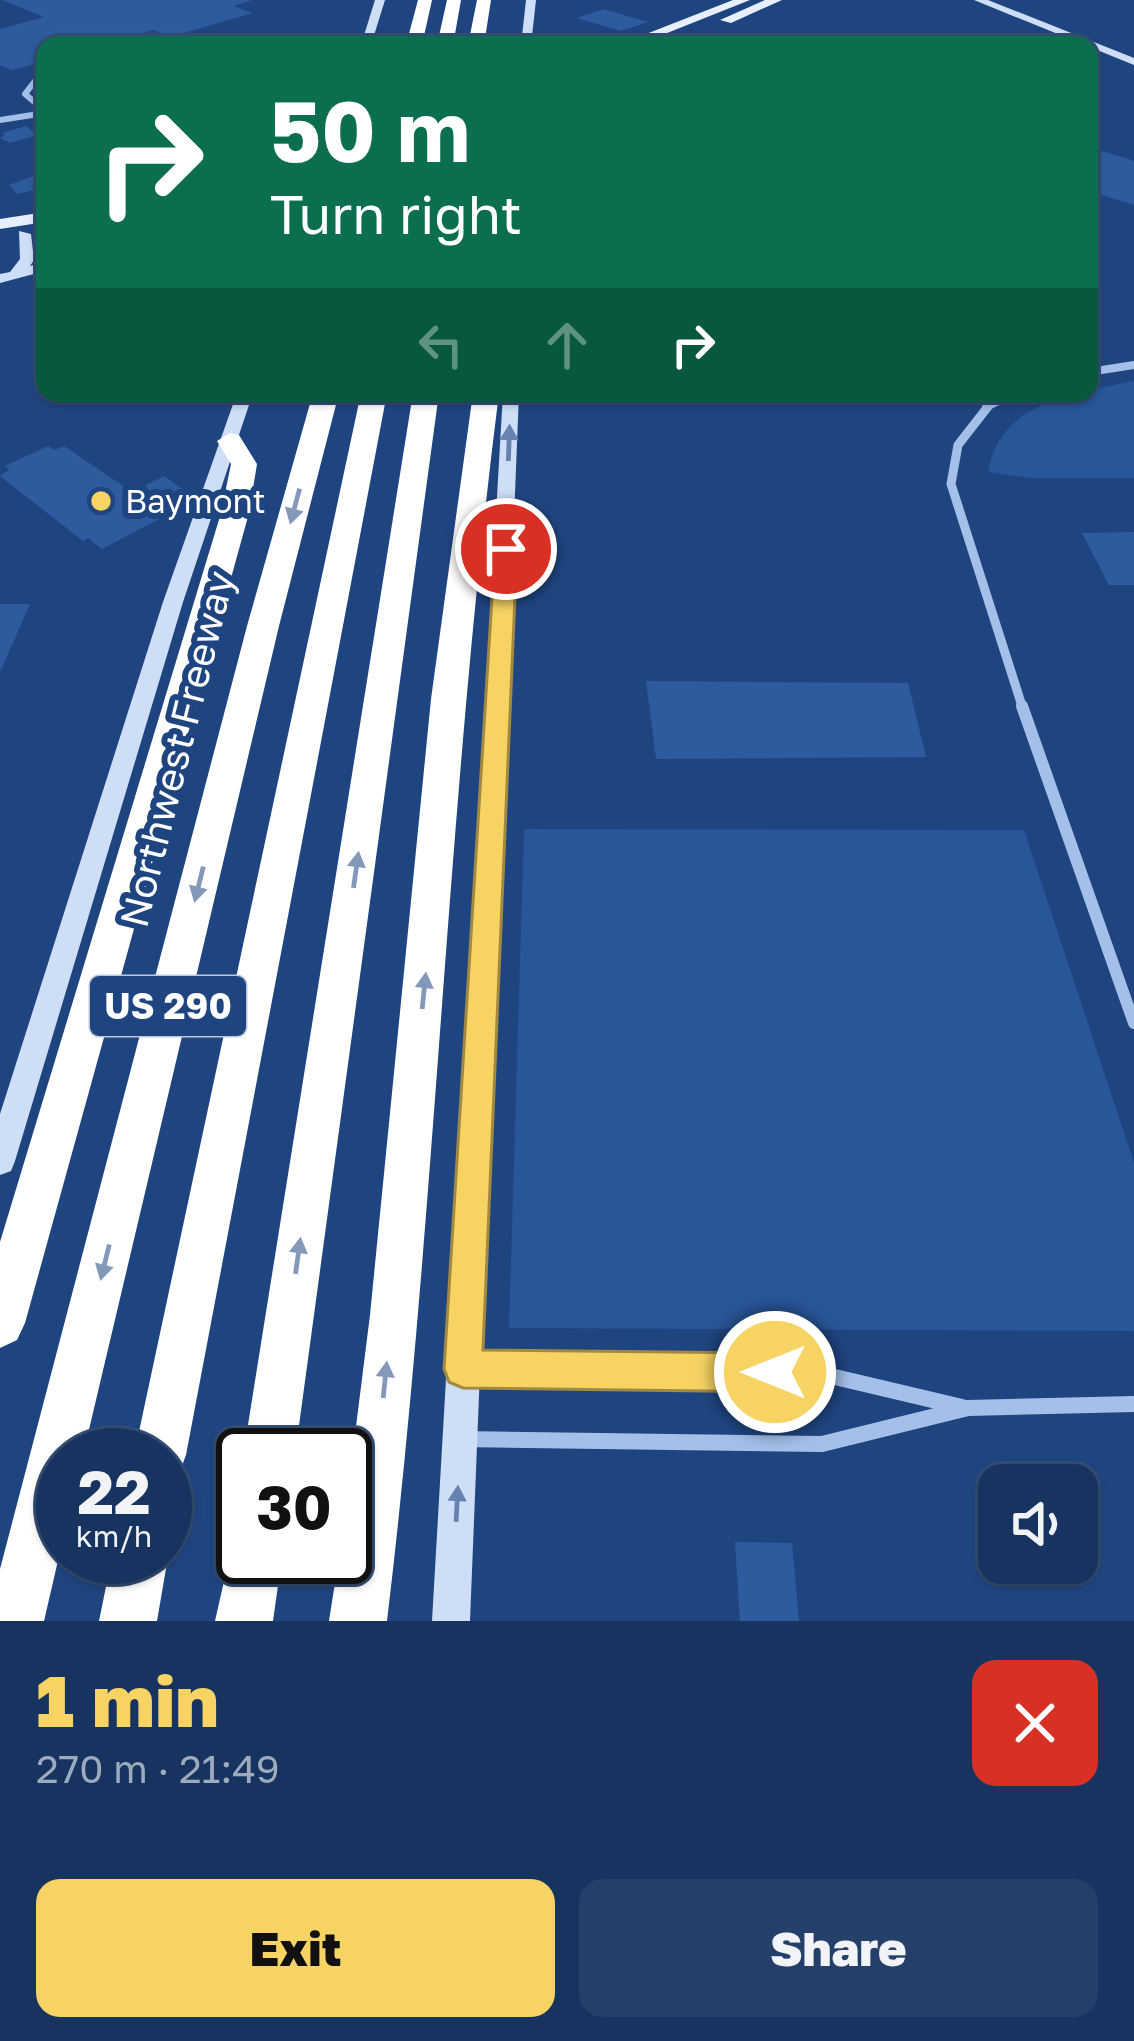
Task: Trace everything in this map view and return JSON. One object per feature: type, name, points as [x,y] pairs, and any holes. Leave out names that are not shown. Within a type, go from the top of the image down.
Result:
[{"type":"highway","points":[[416,36],[425,0]]},
{"type":"highway","points":[[447,36],[454,0]]},
{"type":"highway","points":[[478,36],[484,0]]},
{"type":"highway","name":"Northwest Freeway","points":[[15,1621],[251,671],[324,402]]},
{"type":"highway","points":[[165,1428],[372,402]]},
{"type":"highway","points":[[273,1428],[425,402]]},
{"type":"highway","points":[[358,1621],[391,1331],[456,621],[485,402]]},
{"type":"highway","points":[[0,1323],[235,513],[244,464],[230,440]]},
{"type":"highway","points":[[128,1621],[135,1584]]},
{"type":"highway","points":[[244,1621],[250,1584]]},
{"type":"main road","points":[[369,36],[380,0]]},
{"type":"main road","points":[[527,36],[531,0]]},
{"type":"main road","points":[[649,36],[743,0],[770,2]]},
{"type":"main road","points":[[979,0],[1069,36]]},
{"type":"main road","points":[[1001,0],[1092,36]]},
{"type":"main road","points":[[692,36],[770,2]]},
{"type":"main road","points":[[1098,38],[1130,51]]},
{"type":"main road","points":[[1098,48],[1134,62]]},
{"type":"main road","points":[[1109,52],[1130,51]]},
{"type":"main road","points":[[0,224],[36,224]]},
{"type":"main road","points":[[0,238],[36,229]]},
{"type":"main road","points":[[8,276],[27,260],[24,235]]},
{"type":"main road","points":[[0,1161],[173,602],[242,402]]},
{"type":"main road","points":[[451,1621],[511,402]]},
{"type":"street","points":[[35,81],[25,94],[36,106]]},
{"type":"street","points":[[0,120],[36,114]]},
{"type":"street","points":[[1098,371],[1134,365]]},
{"type":"street","points":[[995,402],[958,445],[951,484],[999,640],[1134,1023]]},
{"type":"street","points":[[463,1369],[818,1372],[968,1408]]},
{"type":"street","points":[[460,1439],[822,1444],[968,1408],[1134,1404]]},
{"type":"shaded area","points":[[1134,381],[1134,478],[1030,478],[988,472],[995,448],[1024,415],[1050,402],[1098,402],[1098,389]]},
{"type":"shaded area","points":[[524,829],[1024,830],[1134,1163],[1134,1331],[509,1328]]},
{"type":"building","points":[[2,0],[252,0],[234,6],[253,13],[173,36],[153,30],[132,36],[36,36],[36,63],[12,70],[0,65],[0,29],[44,17]]},
{"type":"building","points":[[603,9],[648,22],[621,31],[577,18]]},
{"type":"building","points":[[26,126],[36,135],[10,143],[0,138],[2,133]]},
{"type":"building","points":[[1098,153],[1134,161],[1134,205],[1098,194]]},
{"type":"building","points":[[36,175],[34,190],[17,194],[9,185]]},
{"type":"building","name":"Baymont","points":[[48,446],[55,450],[64,446],[132,492],[164,476],[187,492],[155,509],[165,516],[102,549],[88,538],[83,541],[0,476],[9,470],[5,466]]},
{"type":"building","points":[[1134,532],[1134,585],[1109,585],[1082,533]]},
{"type":"building","points":[[0,604],[30,604],[0,672]]},
{"type":"building","points":[[646,681],[908,683],[926,757],[656,759]]},
{"type":"building","points":[[735,1542],[792,1543],[799,1621],[740,1621]]},
{"type":"place","name":"Baymont","points":[[101,501]]},
{"type":"route","points":[[506,549],[463,1369],[775,1372]]}]
